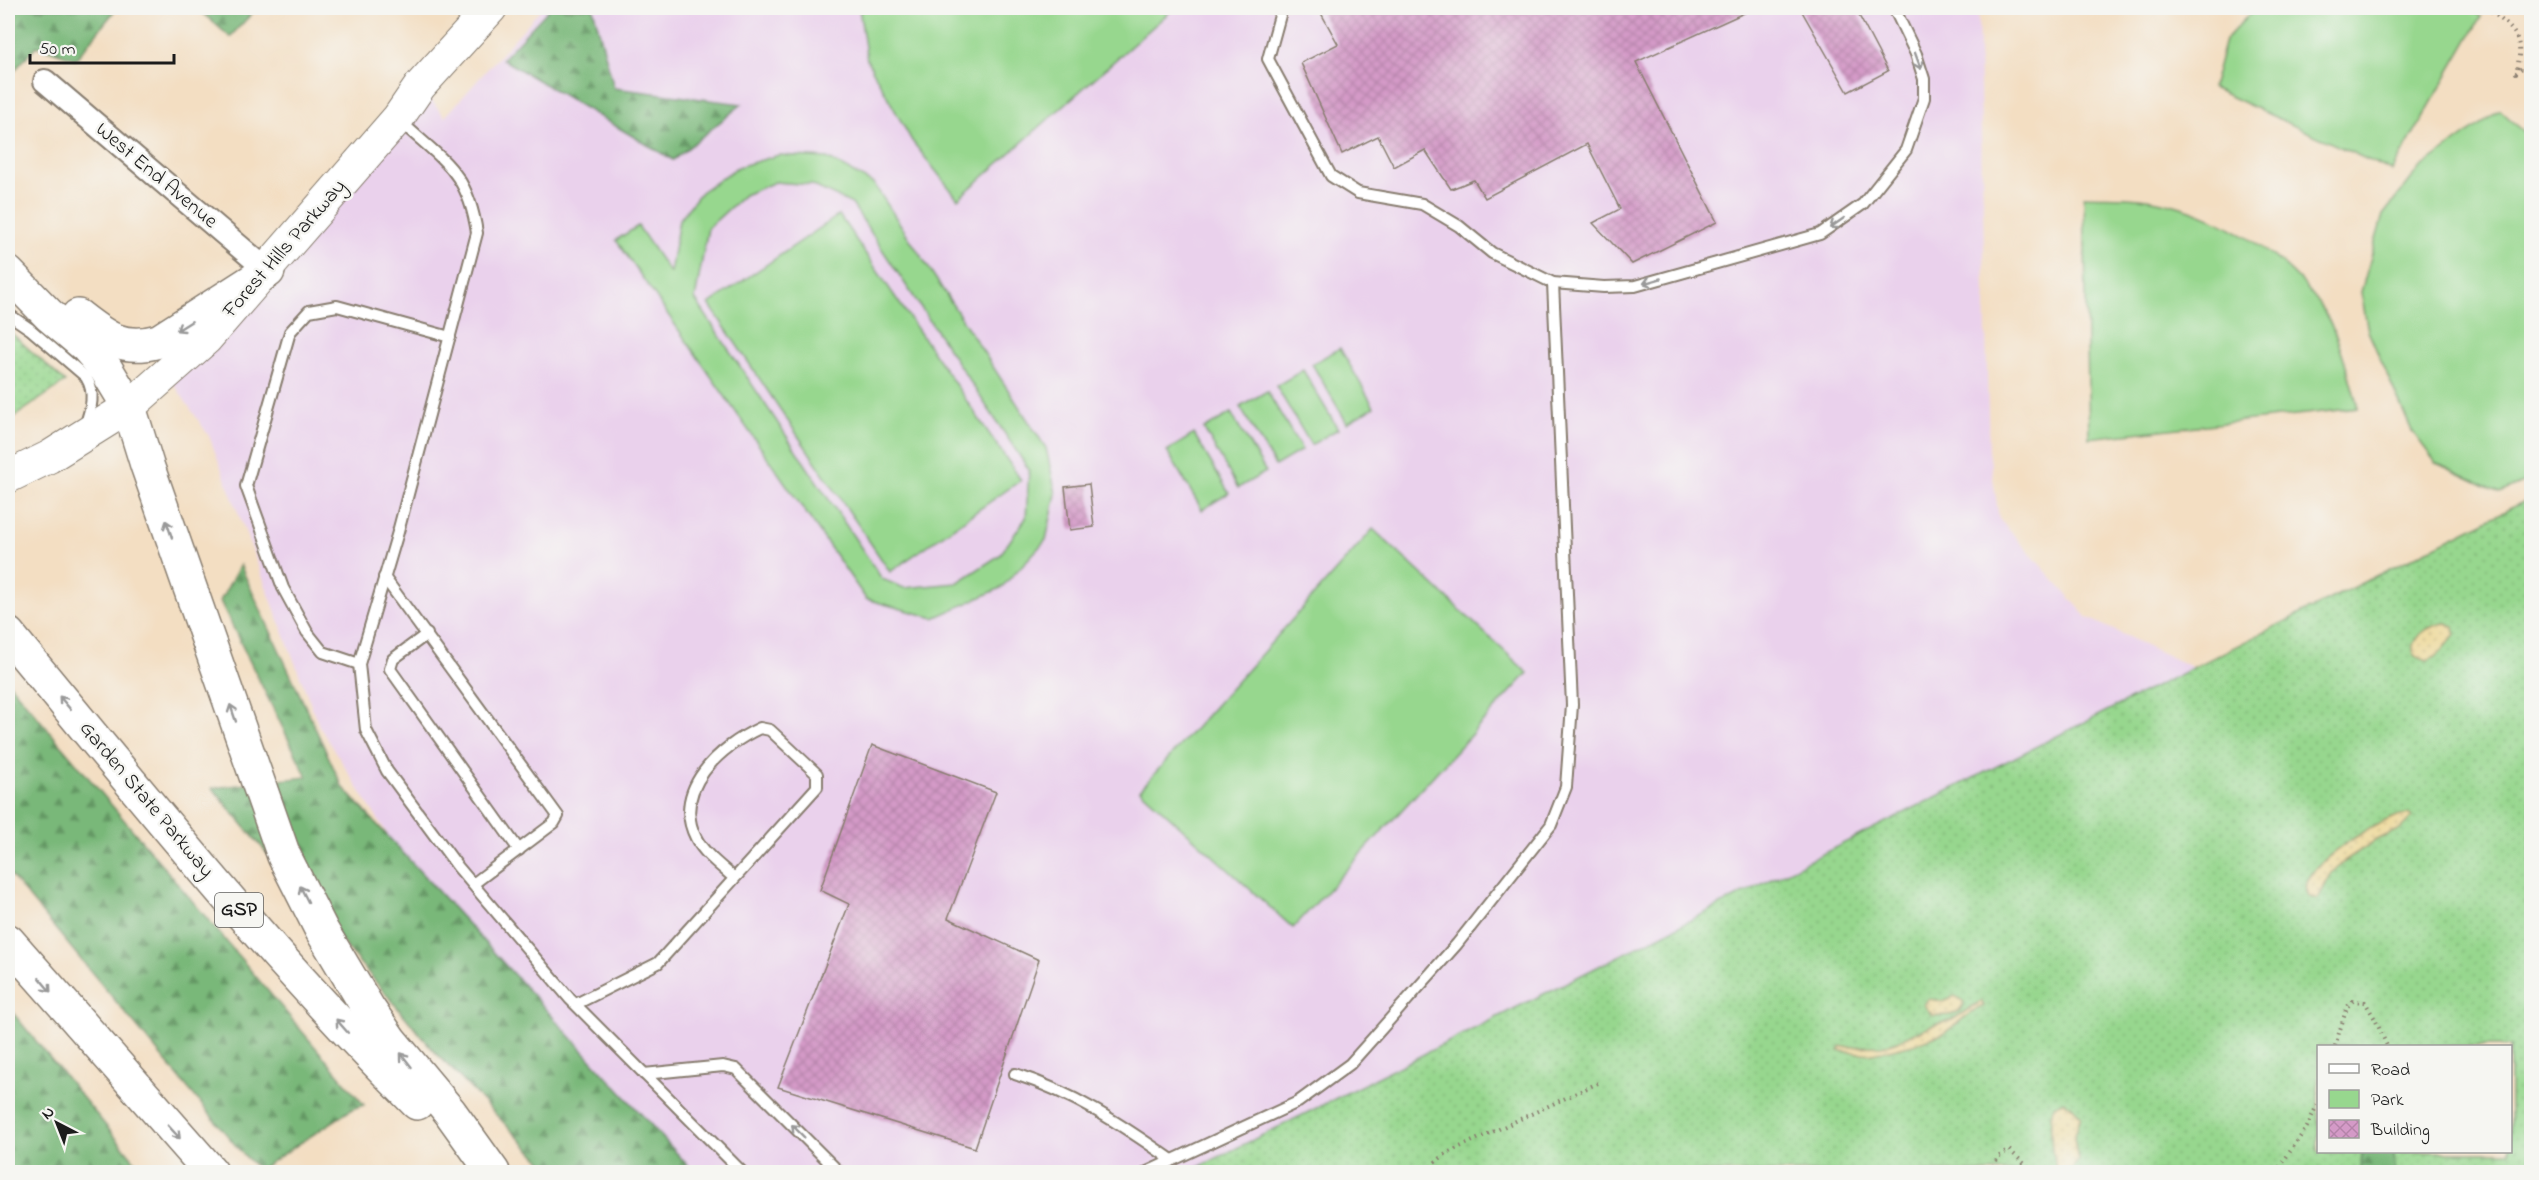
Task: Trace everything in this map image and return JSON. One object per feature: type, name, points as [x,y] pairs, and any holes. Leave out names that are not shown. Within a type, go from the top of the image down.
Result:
[{"type":"highway","points":[[8,272],[61,303],[104,337],[124,344],[142,346],[159,341],[268,271]]},
{"type":"highway","points":[[8,272],[49,315],[98,358],[129,407],[158,498],[284,856],[322,931],[374,1016],[414,1071],[450,1112],[493,1173]]},
{"type":"highway","name":"Garden State Parkway","points":[[8,634],[202,867],[355,1041],[486,1173]]},
{"type":"highway","points":[[8,941],[211,1173]]},
{"type":"main road","name":"Forest Hills Parkway","points":[[8,477],[49,457],[129,407],[206,339],[268,271],[398,118],[420,86],[491,8]]},
{"type":"street","name":"West End Avenue","points":[[45,81],[268,271]]},
{"type":"lane","points":[[1283,8],[1268,59],[1331,176],[1358,193],[1422,204],[1459,226],[1492,253],[1553,283],[1604,287],[1635,286],[1820,234],[1863,204],[1906,150],[1924,98],[1924,79],[1916,54],[1894,8]]},
{"type":"lane","points":[[398,118],[451,167],[466,186],[474,207],[477,233],[384,577],[358,664],[366,730],[387,771],[473,884],[576,1004],[742,1173]]},
{"type":"lane","points":[[1147,1173],[1298,1102],[1350,1064],[1457,944],[1551,825],[1566,787],[1572,705],[1553,283]]},
{"type":"lane","points":[[358,664],[323,652],[307,632],[283,588],[246,486],[291,332],[309,311],[337,306],[450,337]]},
{"type":"lane","points":[[8,314],[74,366],[91,386],[92,400],[82,436]]},
{"type":"lane","points":[[384,577],[556,811],[558,820],[473,884]]},
{"type":"lane","points":[[427,634],[393,659],[390,669],[519,850]]},
{"type":"lane","points":[[576,1004],[658,963],[817,787],[817,774],[770,730],[760,728],[723,749],[697,783],[691,801],[690,817],[694,836],[701,847],[734,878]]},
{"type":"lane","points":[[644,1074],[723,1066],[736,1070],[839,1173]]},
{"type":"lane","points":[[1015,1074],[1073,1096],[1115,1120],[1172,1161]]},
{"type":"path","points":[[2487,8],[2514,29],[2521,50],[2516,73],[2532,60]]},
{"type":"path","points":[[2336,1045],[2347,1007],[2353,1000],[2365,1002],[2376,1019],[2386,1045]]},
{"type":"path","points":[[1428,1173],[1433,1164],[1447,1153],[1598,1083]]},
{"type":"path","points":[[2276,1173],[2307,1127],[2317,1107]]},
{"type":"path","points":[[1991,1173],[1998,1157],[2009,1150],[2034,1173]]},
{"type":"shaded area","points":[[542,8],[1978,8],[1989,451],[1999,519],[2088,618],[2194,668],[1189,1172],[672,1172],[418,883],[319,726],[209,436],[167,374],[420,86],[445,117]]},
{"type":"green space","points":[[8,8],[117,8],[76,59],[36,46],[8,78]]},
{"type":"green space","points":[[197,8],[257,8],[230,37]]},
{"type":"green space","points":[[550,8],[593,8],[614,88],[742,104],[673,160],[502,59]]},
{"type":"green space","points":[[859,8],[1174,8],[958,199],[912,141],[867,60]]},
{"type":"green space","points":[[2255,8],[2469,8],[2481,17],[2392,171],[2212,88],[2225,40]]},
{"type":"green space","points":[[2500,110],[2532,139],[2531,479],[2500,493],[2436,463],[2412,431],[2368,331],[2361,292],[2383,215],[2419,169]]},
{"type":"green space","points":[[779,155],[827,158],[874,184],[1046,448],[1056,494],[1046,540],[1001,588],[934,618],[866,599],[616,240],[638,226],[670,273],[679,220],[701,192],[738,167]],"holes":[[[775,182],[812,185],[852,204],[1029,470],[1026,518],[1000,555],[957,583],[904,588],[882,579],[695,299],[708,228],[744,195]]]},
{"type":"green space","points":[[2084,196],[2139,198],[2164,202],[2213,219],[2259,245],[2298,279],[2323,309],[2336,336],[2358,408],[2089,438]]},
{"type":"green space","points":[[839,215],[1021,480],[890,572],[709,304]]},
{"type":"green space","points":[[8,330],[65,382],[8,421]]},
{"type":"green space","points":[[1340,348],[1374,407],[1347,423],[1312,364]]},
{"type":"green space","points":[[1303,370],[1338,429],[1311,445],[1276,386]]},
{"type":"green space","points":[[1267,391],[1302,450],[1275,466],[1240,407]]},
{"type":"green space","points":[[1231,413],[1266,472],[1238,488],[1204,429]]},
{"type":"green space","points":[[1194,434],[1229,493],[1202,510],[1167,451]]},
{"type":"green space","points":[[2531,498],[2531,1172],[1189,1172]]},
{"type":"green space","points":[[1373,529],[1528,673],[1293,928],[1140,790]]},
{"type":"green space","points":[[240,565],[342,786],[694,1172],[552,1172],[435,1052],[212,788],[307,777],[220,601]]},
{"type":"green space","points":[[8,682],[364,1105],[352,1109],[259,1170],[242,1153],[8,872]]},
{"type":"green space","points":[[8,1007],[144,1172],[8,1172]]},
{"type":"green space","points":[[2362,1153],[2394,1153],[2395,1172],[2361,1172]]},
{"type":"sand","points":[[2447,623],[2454,627],[2455,634],[2436,657],[2427,661],[2415,656],[2413,650],[2417,638],[2434,626]]},
{"type":"sand","points":[[2408,814],[2412,817],[2400,829],[2373,842],[2344,861],[2331,874],[2318,899],[2309,897],[2306,888],[2308,880],[2315,870],[2338,849],[2369,829],[2397,816]]},
{"type":"sand","points":[[1955,996],[1964,1002],[1956,1013],[1942,1016],[1932,1015],[1924,1005],[1928,999],[1943,1001]]},
{"type":"sand","points":[[1981,1001],[1984,1006],[1973,1011],[1943,1034],[1873,1054],[1839,1051],[1842,1047],[1882,1046],[1895,1042],[1930,1026],[1952,1020]]},
{"type":"sand","points":[[2064,1101],[2081,1116],[2074,1138],[2078,1161],[2069,1172],[2058,1172],[2052,1149],[2051,1119],[2054,1106]]},
{"type":"building","points":[[1332,8],[1755,8],[1636,62],[1717,222],[1632,264],[1593,223],[1620,209],[1587,144],[1485,198],[1474,180],[1451,189],[1425,150],[1394,167],[1378,136],[1342,154],[1301,63],[1338,44],[1321,13]]},
{"type":"building","points":[[1800,8],[1855,8],[1888,71],[1848,92]]},
{"type":"building","points":[[1089,484],[1094,527],[1070,530],[1065,487]]},
{"type":"building","points":[[872,745],[996,792],[948,918],[1039,960],[975,1148],[778,1087],[849,904],[820,890]]}]
